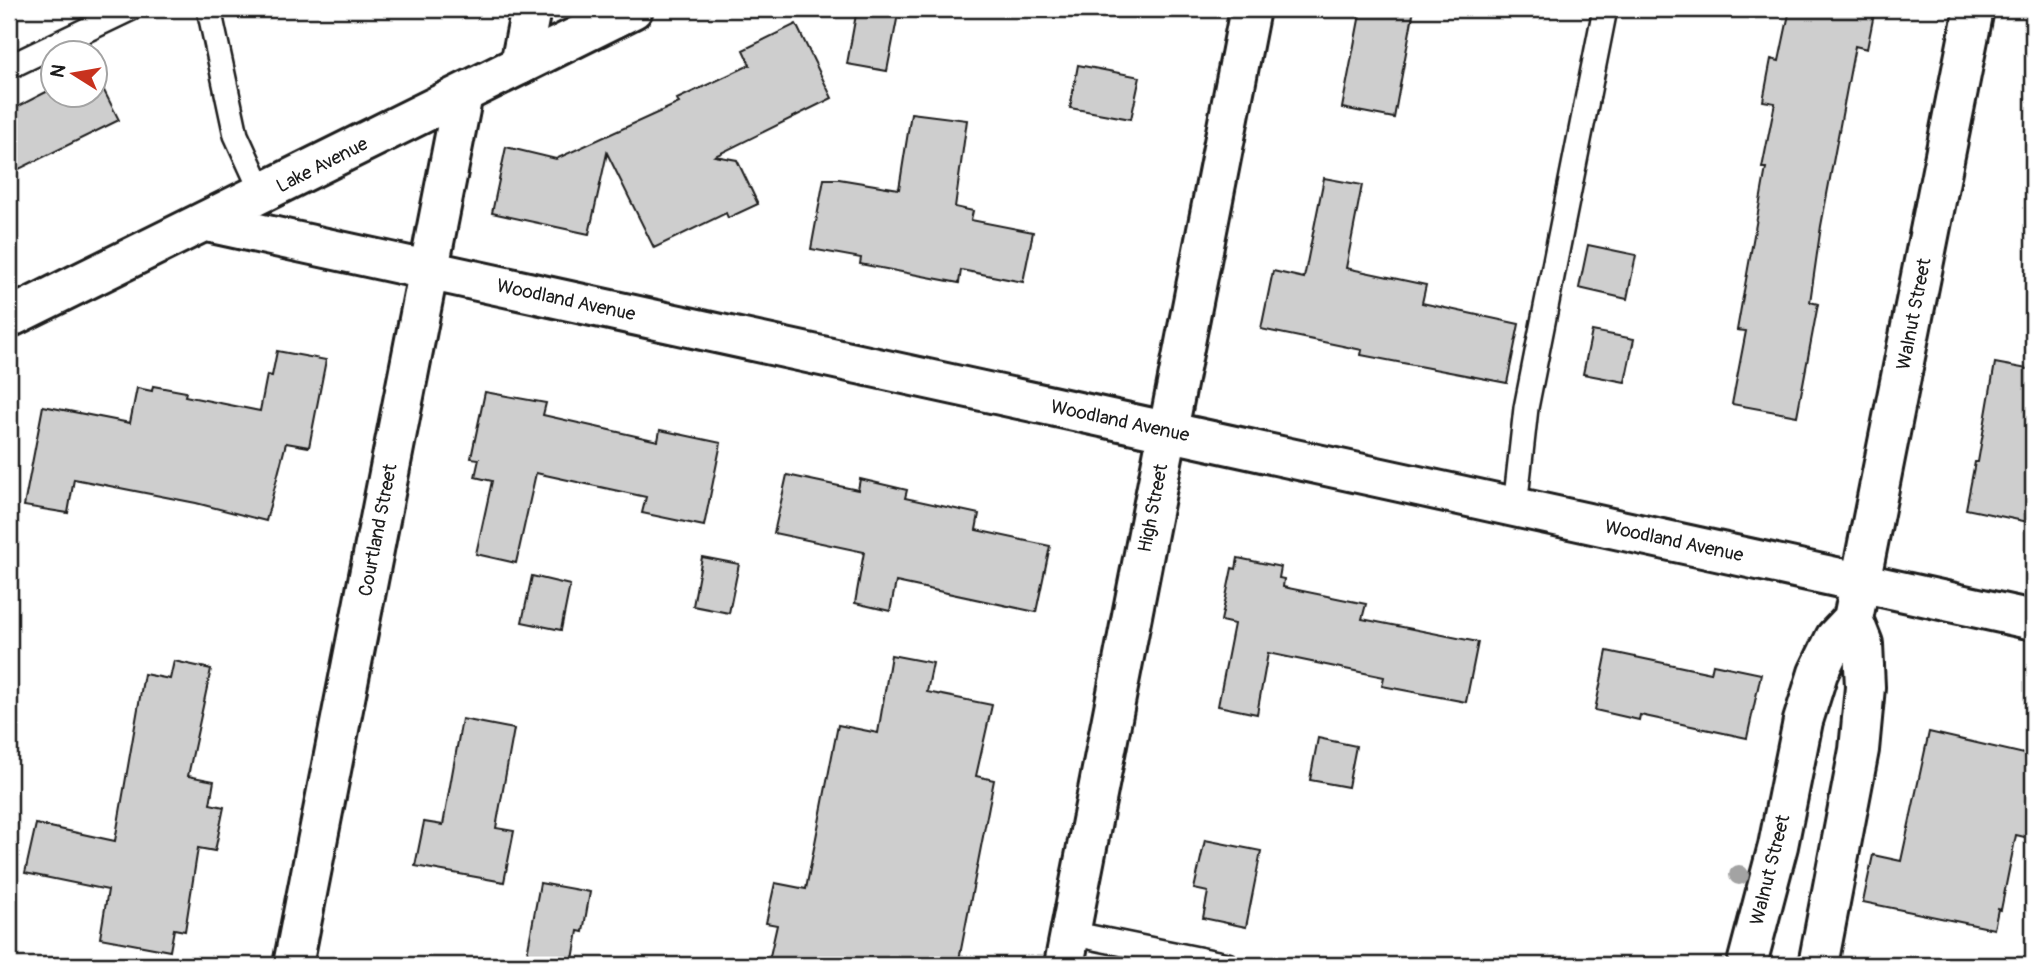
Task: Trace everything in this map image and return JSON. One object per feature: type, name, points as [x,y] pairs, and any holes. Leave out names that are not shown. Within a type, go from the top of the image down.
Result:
[{"type":"street","points":[[520,65],[531,9]]},
{"type":"street","name":"Lake Avenue","points":[[9,318],[633,9]]},
{"type":"street","name":"High Street","points":[[1067,949],[1250,9]]},
{"type":"street","name":"Walnut Street","points":[[1750,965],[1748,960],[1777,846],[1803,721],[1835,638],[1853,619],[1974,9]]},
{"type":"street","name":"Courtland Street","points":[[293,965],[463,94]]},
{"type":"street","name":"Woodland Avenue","points":[[207,222],[2033,620]]},
{"type":"street","name":"Walnut Street","points":[[1818,965],[1859,750],[1864,676],[1863,644],[1853,619]]},
{"type":"lane","points":[[9,66],[130,9]]},
{"type":"lane","points":[[209,9],[236,135],[263,194]]},
{"type":"lane","points":[[1515,507],[1526,408],[1605,9]]},
{"type":"lane","points":[[1067,949],[1227,965]]},
{"type":"building","points":[[857,9],[899,9],[887,71],[847,64]]},
{"type":"building","points":[[1361,9],[1414,9],[1394,118],[1342,108]]},
{"type":"building","points":[[1790,9],[1875,9],[1867,49],[1855,46],[1821,226],[1810,302],[1818,304],[1797,416],[1732,404],[1746,331],[1737,330],[1775,103],[1763,101],[1771,59],[1779,61]]},
{"type":"building","points":[[796,24],[832,98],[715,156],[737,160],[758,204],[728,218],[726,213],[654,248],[607,153],[589,234],[492,213],[506,147],[556,159],[679,103],[677,99],[750,65],[743,50]]},
{"type":"building","points":[[1078,65],[1140,77],[1131,119],[1070,108]]},
{"type":"building","points":[[38,96],[38,108],[108,108],[108,98],[119,120],[9,174],[9,111]]},
{"type":"building","points":[[911,113],[967,120],[955,207],[973,211],[971,220],[1033,232],[1023,282],[961,270],[959,283],[860,264],[861,258],[811,249],[824,179],[899,189]]},
{"type":"building","points":[[1324,178],[1362,185],[1346,268],[1426,285],[1422,303],[1519,324],[1507,383],[1361,355],[1362,350],[1261,329],[1273,271],[1304,278]]},
{"type":"building","points":[[1588,245],[1636,255],[1627,299],[1579,288]]},
{"type":"building","points":[[1592,331],[1634,339],[1625,382],[1583,374]]},
{"type":"building","points":[[277,351],[326,360],[309,447],[286,443],[266,521],[196,503],[74,479],[68,513],[24,506],[43,406],[130,423],[137,388],[152,391],[153,386],[186,392],[185,396],[260,411],[267,375],[272,376]]},
{"type":"building","points":[[1995,363],[2033,370],[2033,523],[1966,509],[1975,462],[1978,462]]},
{"type":"building","points":[[485,392],[546,403],[543,415],[658,441],[660,430],[721,443],[704,526],[642,513],[646,497],[536,473],[516,563],[476,554],[492,481],[475,477],[479,459],[471,458]]},
{"type":"building","points":[[787,475],[858,490],[860,479],[907,490],[905,498],[979,514],[976,530],[1050,546],[1036,612],[896,582],[890,611],[855,603],[864,552],[774,533]]},
{"type":"building","points":[[702,557],[739,564],[729,613],[693,606]]},
{"type":"building","points":[[1238,558],[1281,567],[1279,578],[1284,579],[1283,587],[1366,604],[1362,619],[1478,642],[1466,702],[1382,686],[1384,677],[1268,653],[1257,714],[1218,706],[1234,624],[1221,621],[1232,568],[1236,569]]},
{"type":"building","points":[[532,576],[570,585],[561,630],[522,622]]},
{"type":"building","points":[[1607,651],[1711,673],[1713,664],[1761,674],[1747,738],[1640,715],[1639,720],[1595,710]]},
{"type":"building","points":[[891,655],[933,663],[927,692],[992,705],[976,776],[994,780],[958,965],[768,965],[777,925],[766,923],[775,883],[806,889],[838,725],[878,733]]},
{"type":"building","points":[[174,661],[211,669],[188,776],[214,781],[210,804],[224,807],[215,851],[198,848],[185,931],[174,929],[170,951],[100,938],[108,890],[25,873],[36,824],[115,841],[144,674],[170,679]]},
{"type":"building","points":[[462,719],[514,729],[496,828],[514,831],[504,882],[415,866],[424,822],[443,825]]},
{"type":"building","points":[[1929,732],[2033,756],[2033,839],[2016,835],[2001,910],[1998,909],[1994,929],[1863,902],[1873,855],[1901,861]]},
{"type":"building","points":[[1318,738],[1356,746],[1348,787],[1310,780]]},
{"type":"building","points":[[1205,840],[1261,851],[1246,927],[1203,918],[1208,892],[1194,889]]},
{"type":"building","points":[[540,883],[590,892],[583,932],[578,931],[572,965],[525,965]]}]
